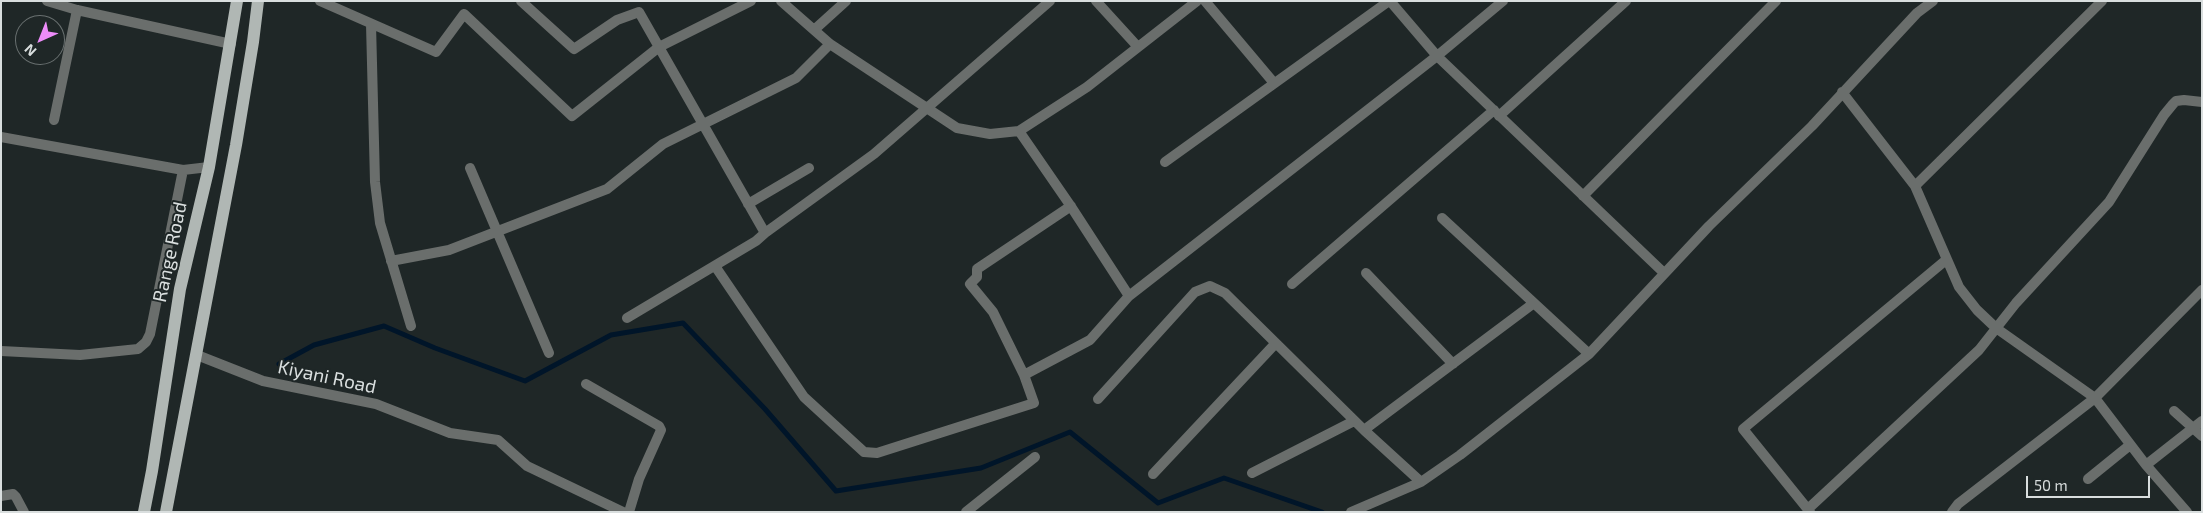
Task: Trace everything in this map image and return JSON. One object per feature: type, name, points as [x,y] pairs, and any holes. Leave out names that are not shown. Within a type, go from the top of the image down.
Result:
[{"type":"main road","name":"Range Road","points":[[144,512],[180,289],[209,167],[237,1]]},
{"type":"main road","points":[[166,512],[236,145],[254,42],[258,1]]},
{"type":"street","points":[[46,1],[77,10],[231,44]]},
{"type":"street","points":[[320,1],[436,52],[464,14],[572,116],[659,47],[751,1]]},
{"type":"street","points":[[521,1],[574,49],[617,20],[639,12],[764,233]]},
{"type":"street","points":[[781,1],[830,44],[957,128],[990,134],[1018,131],[1087,86],[1197,1]]},
{"type":"street","points":[[814,30],[846,1]]},
{"type":"street","points":[[627,318],[756,241],[764,233],[874,154],[1050,1]]},
{"type":"street","points":[[1096,1],[1138,47]]},
{"type":"street","points":[[1205,1],[1274,83]]},
{"type":"street","points":[[1164,162],[1390,1],[1437,56],[1664,274]]},
{"type":"street","points":[[1024,375],[1090,340],[1129,296],[1437,56],[1504,1]]},
{"type":"street","points":[[1292,284],[1626,1]]},
{"type":"street","points":[[1583,196],[1776,1]]},
{"type":"street","points":[[1351,512],[1421,482],[1476,443],[1589,354],[1709,226],[1812,126],[1917,13],[1933,1]]},
{"type":"street","points":[[1914,186],[2102,1]]},
{"type":"street","points":[[54,120],[77,10]]},
{"type":"street","points":[[371,24],[375,182],[380,223],[412,326]]},
{"type":"street","points":[[392,261],[449,250],[607,188],[663,144],[796,78],[830,44]]},
{"type":"street","points":[[1842,92],[1914,186],[1959,287],[1977,310],[1996,328],[2095,398],[2146,465],[2187,512]]},
{"type":"street","points":[[1946,260],[1743,429],[1810,510],[1979,350],[2016,303],[2109,202],[2164,115],[2173,104],[2176,101],[2184,100],[2202,102]]},
{"type":"street","points":[[1018,131],[1071,206],[1129,296]]},
{"type":"street","points":[[1,137],[183,170],[209,167]]},
{"type":"street","points":[[470,168],[549,353]]},
{"type":"street","points":[[748,204],[809,168]]},
{"type":"street","points":[[1,351],[80,355],[138,349],[150,334],[183,170]]},
{"type":"street","points":[[715,266],[804,397],[864,452],[877,453],[1034,403],[1024,375],[993,312],[970,284],[977,278],[977,269],[1071,206]]},
{"type":"street","points":[[1442,218],[1589,354]]},
{"type":"street","points":[[1366,273],[1453,364]]},
{"type":"street","points":[[1098,399],[1195,292],[1210,286],[1225,293],[1354,421],[1421,482]]},
{"type":"street","points":[[1955,510],[1958,504],[2095,398],[2202,290]]},
{"type":"street","points":[[1364,430],[1534,303]]},
{"type":"street","points":[[1153,474],[1275,344]]},
{"type":"street","name":"Kiyani Road","points":[[196,355],[263,381],[376,404],[450,433],[498,440],[527,466],[607,509],[624,512]]},
{"type":"street","points":[[586,384],[659,426],[661,430],[639,479],[630,512]]},
{"type":"street","points":[[2174,411],[2202,436]]},
{"type":"street","points":[[1252,473],[1354,421]]},
{"type":"street","points":[[2146,465],[2202,421]]},
{"type":"street","points":[[2088,479],[2130,445]]},
{"type":"street","points":[[966,512],[1035,457]]},
{"type":"street","points":[[1,496],[13,494],[24,512]]},
{"type":"waterway","points":[[279,364],[314,345],[384,326],[435,348],[525,381],[611,335],[683,323],[765,409],[836,491],[981,468],[1070,432],[1158,503],[1224,478],[1322,512]]}]
